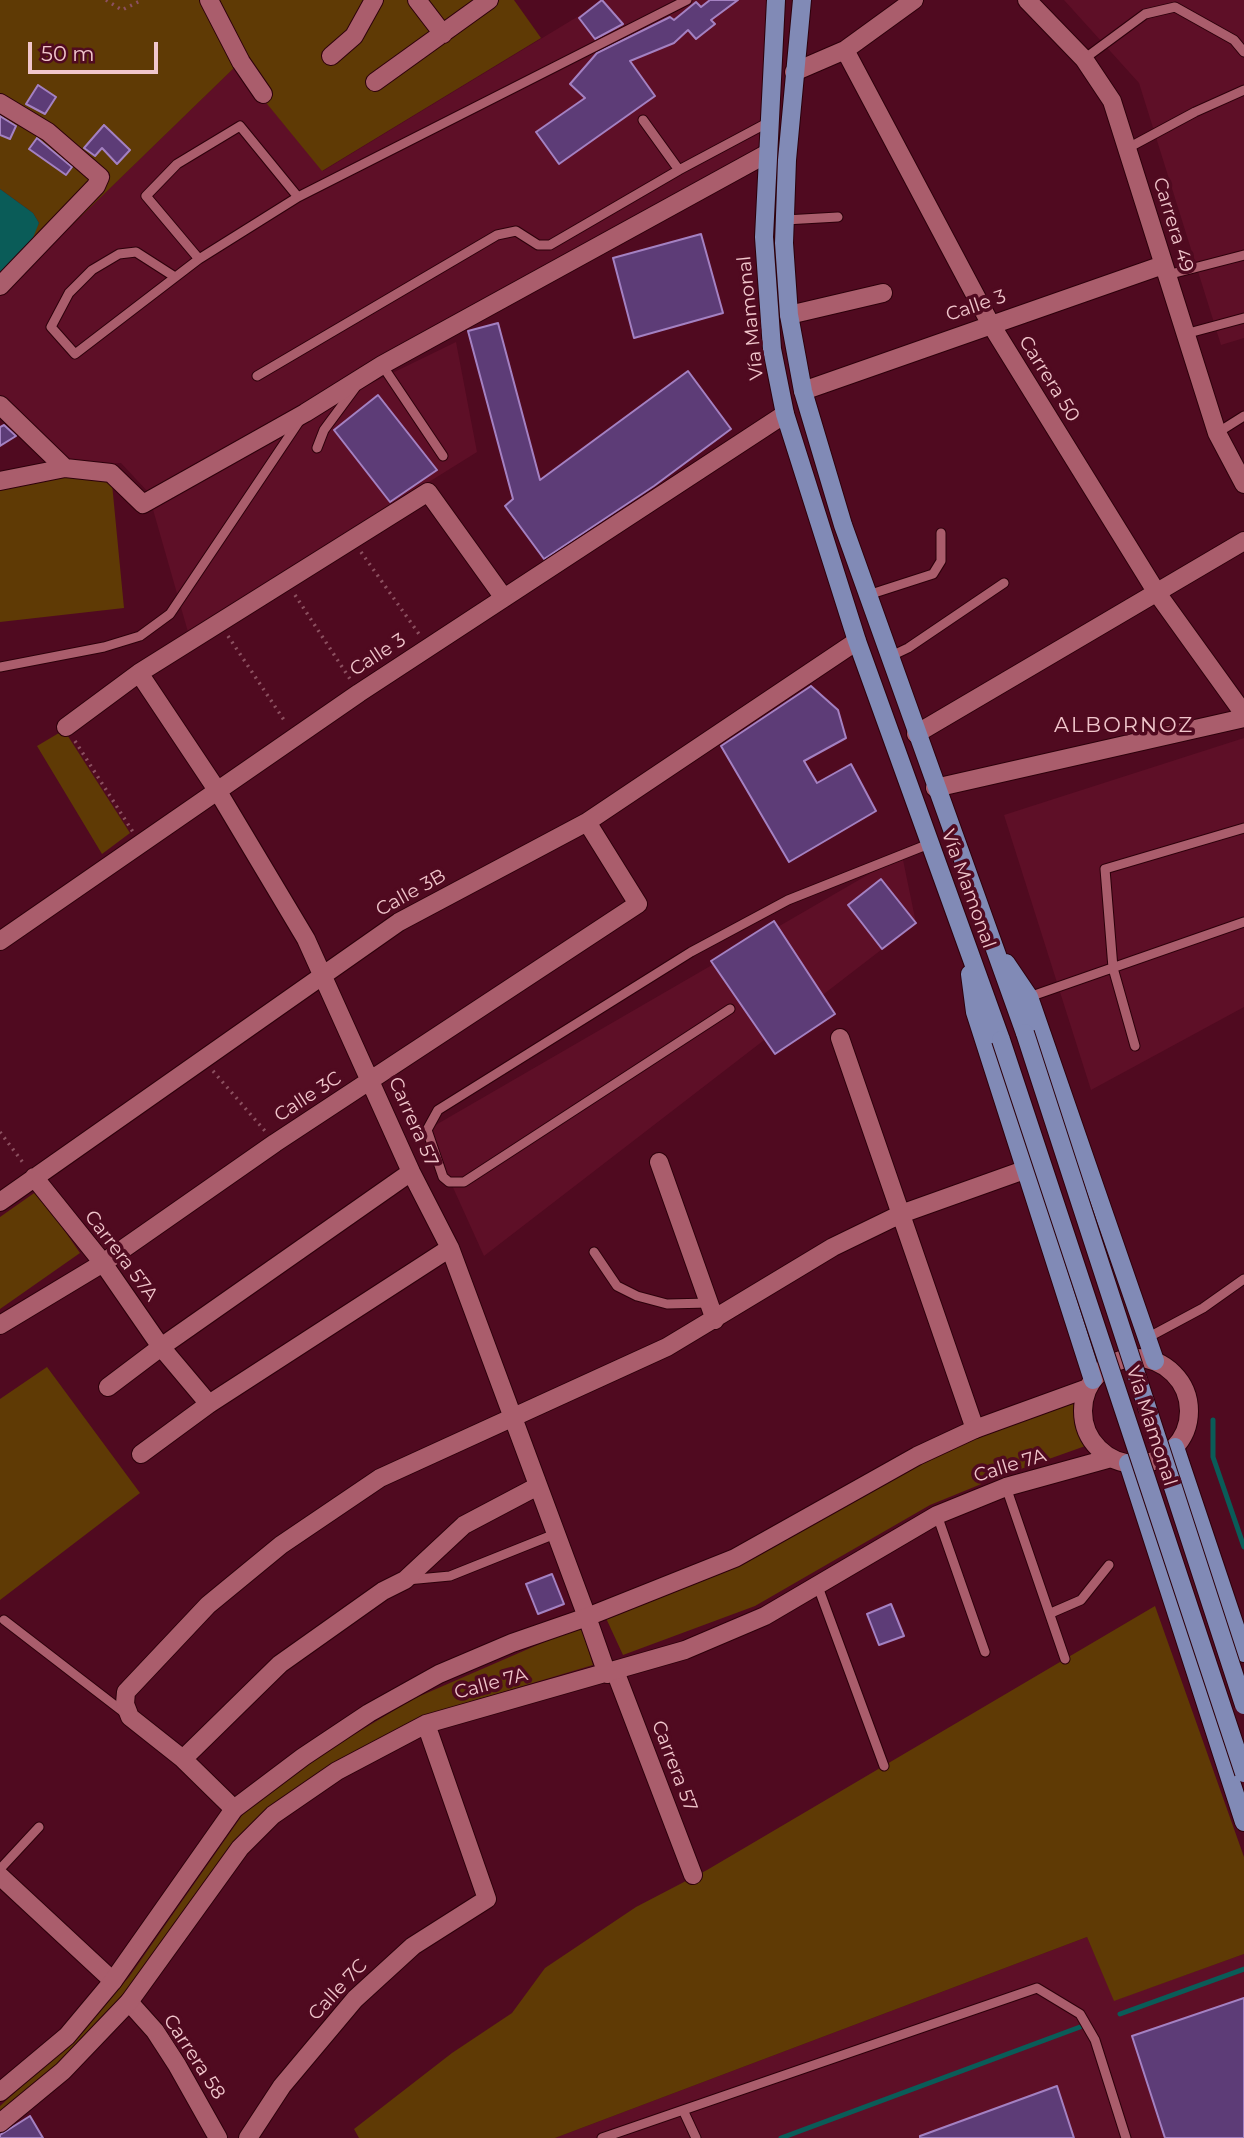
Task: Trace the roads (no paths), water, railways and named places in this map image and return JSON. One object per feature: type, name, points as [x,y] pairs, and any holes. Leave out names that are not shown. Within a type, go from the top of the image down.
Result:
[{"type":"main road","name":"Vía Mamonal","points":[[776,0],[764,237],[766,298],[772,349],[785,414],[857,641],[1001,1040],[1244,1773]]},
{"type":"main road","name":"Vía Mamonal","points":[[802,0],[794,72],[785,220],[789,315],[803,391],[819,455],[935,788],[1025,1032],[1244,1705]]},
{"type":"main road","points":[[990,939],[1029,997],[1155,1362]]},
{"type":"main road","points":[[967,946],[975,1012],[1027,1169],[1091,1384]]},
{"type":"main road","points":[[1175,1447],[1244,1653]]},
{"type":"main road","points":[[1120,1461],[1244,1822]]},
{"type":"street","points":[[209,0],[241,62],[263,94]]},
{"type":"street","points":[[331,56],[354,36],[374,0]]},
{"type":"street","points":[[417,0],[443,34]]},
{"type":"street","points":[[375,82],[489,0]]},
{"type":"street","points":[[794,72],[845,50],[914,0]]},
{"type":"street","name":"Carrera 49","points":[[1027,0],[1084,59],[1112,101],[1183,334],[1217,433],[1244,484]]},
{"type":"street","name":"Carrera 50","points":[[845,50],[990,323],[1157,593],[1244,716]]},
{"type":"street","points":[[0,103],[48,132],[100,177],[96,186],[4,281]]},
{"type":"street","points":[[0,481],[65,468],[111,473],[143,504],[305,413],[382,365],[768,153]]},
{"type":"street","name":"Calle 3","points":[[803,391],[990,323],[1165,270]]},
{"type":"street","points":[[789,315],[883,293]]},
{"type":"street","points":[[0,405],[65,468]]},
{"type":"street","name":"Calle 3","points":[[0,941],[359,693],[785,414]]},
{"type":"street","points":[[66,727],[139,673],[287,583],[428,492],[504,598]]},
{"type":"street","points":[[916,734],[1244,541]]},
{"type":"street","name":"Calle 3B","points":[[0,1202],[399,922],[587,822],[857,641]]},
{"type":"street","name":"Carrera 57","points":[[139,673],[217,790],[306,939],[411,1172],[450,1248],[536,1487],[693,1875]]},
{"type":"street","points":[[935,788],[1203,730],[1244,716]]},
{"type":"street","name":"Calle 3C","points":[[0,1325],[103,1262],[275,1143],[638,904],[587,822]]},
{"type":"street","points":[[840,1038],[975,1429]]},
{"type":"street","points":[[659,1162],[712,1311]]},
{"type":"street","points":[[234,1810],[183,1759],[130,1717],[125,1704],[126,1692],[208,1605],[281,1545],[380,1478],[510,1417],[620,1371],[712,1311],[901,1214],[1027,1169]]},
{"type":"street","points":[[108,1387],[161,1346],[411,1172]]},
{"type":"street","name":"Carrera 57A","points":[[34,1177],[103,1262],[161,1346],[209,1404]]},
{"type":"street","points":[[141,1454],[209,1404],[450,1248]]},
{"type":"street","points":[[1127,1359],[1155,1362],[1178,1379],[1189,1406],[1186,1427],[1175,1447],[1162,1457],[1145,1463],[1120,1461],[1098,1448],[1086,1428],[1083,1404],[1091,1384],[1102,1370],[1127,1359]]},
{"type":"street","name":"Calle 7A","points":[[0,2092],[67,2036],[113,1981],[234,1810],[303,1757],[369,1713],[427,1681],[512,1643],[587,1617],[735,1558],[863,1483],[975,1429],[1091,1384]]},
{"type":"street","name":"Calle 7A","points":[[0,2123],[63,2071],[129,2002],[240,1849],[274,1815],[337,1771],[426,1724],[685,1650],[765,1616],[937,1514],[1006,1487],[1120,1461]]},
{"type":"street","points":[[183,1759],[280,1664],[383,1591],[405,1580],[464,1525],[536,1487]]},
{"type":"street","name":"Calle 7C","points":[[248,2138],[282,2086],[355,1999],[413,1946],[487,1899],[426,1724]]},
{"type":"street","points":[[0,1876],[113,1981]]},
{"type":"street","name":"Carrera 58","points":[[129,2002],[155,2031],[218,2138]]},
{"type":"lane","points":[[175,277],[136,252],[119,254],[92,270],[69,293],[51,327],[75,354],[199,259],[298,197],[687,0]]},
{"type":"lane","points":[[1084,59],[1145,14],[1175,7],[1234,40],[1244,52]]},
{"type":"lane","points":[[1128,148],[1195,112],[1244,90]]},
{"type":"lane","points":[[643,120],[680,170]]},
{"type":"lane","points":[[257,376],[497,235],[516,231],[538,245],[550,245],[769,122]]},
{"type":"lane","points":[[199,259],[146,196],[177,164],[240,125],[298,197]]},
{"type":"lane","points":[[785,220],[838,217]]},
{"type":"lane","points":[[1165,270],[1244,255]]},
{"type":"lane","points":[[1183,334],[1244,318]]},
{"type":"lane","points":[[382,365],[443,456]]},
{"type":"lane","points":[[317,447],[324,430],[360,381]]},
{"type":"lane","points":[[0,667],[104,647],[140,636],[170,614],[305,413]]},
{"type":"lane","points":[[1217,433],[1244,416]]},
{"type":"lane","points":[[868,595],[933,574],[941,561],[941,533]]},
{"type":"lane","points":[[889,657],[908,648],[1003,583]]},
{"type":"lane","points":[[1135,1046],[1113,968],[1105,869],[1244,828]]},
{"type":"lane","points":[[730,1009],[464,1182],[449,1182],[443,1177],[427,1130],[438,1110],[691,952],[788,900],[929,844]]},
{"type":"lane","points":[[1029,997],[1244,922]]},
{"type":"lane","points":[[594,1252],[617,1286],[637,1296],[712,1311]]},
{"type":"lane","points":[[1146,1339],[1203,1308],[1244,1279]]},
{"type":"lane","points":[[1006,1487],[1065,1659]]},
{"type":"lane","points":[[937,1514],[985,1652]]},
{"type":"lane","points":[[405,1580],[450,1576],[555,1534]]},
{"type":"lane","points":[[1051,1613],[1082,1600],[1109,1565]]},
{"type":"lane","points":[[817,1584],[884,1766]]},
{"type":"lane","points":[[4,1620],[130,1717]]},
{"type":"lane","points":[[0,1869],[39,1827]]},
{"type":"lane","points":[[602,2138],[1037,1988],[1080,2014],[1095,2040],[1126,2138]]},
{"type":"lane","points":[[683,2110],[696,2138]]},
{"type":"water","points":[[0,189],[33,213],[39,223],[32,240],[17,260],[0,273]]},
{"type":"waterway","points":[[1213,1420],[1213,1457],[1244,1547]]},
{"type":"waterway","points":[[1120,2014],[1244,1969]]},
{"type":"waterway","points":[[781,2138],[1080,2027]]},
{"type":"district","name":"ALBORNOZ","points":[[1124,726]]}]
